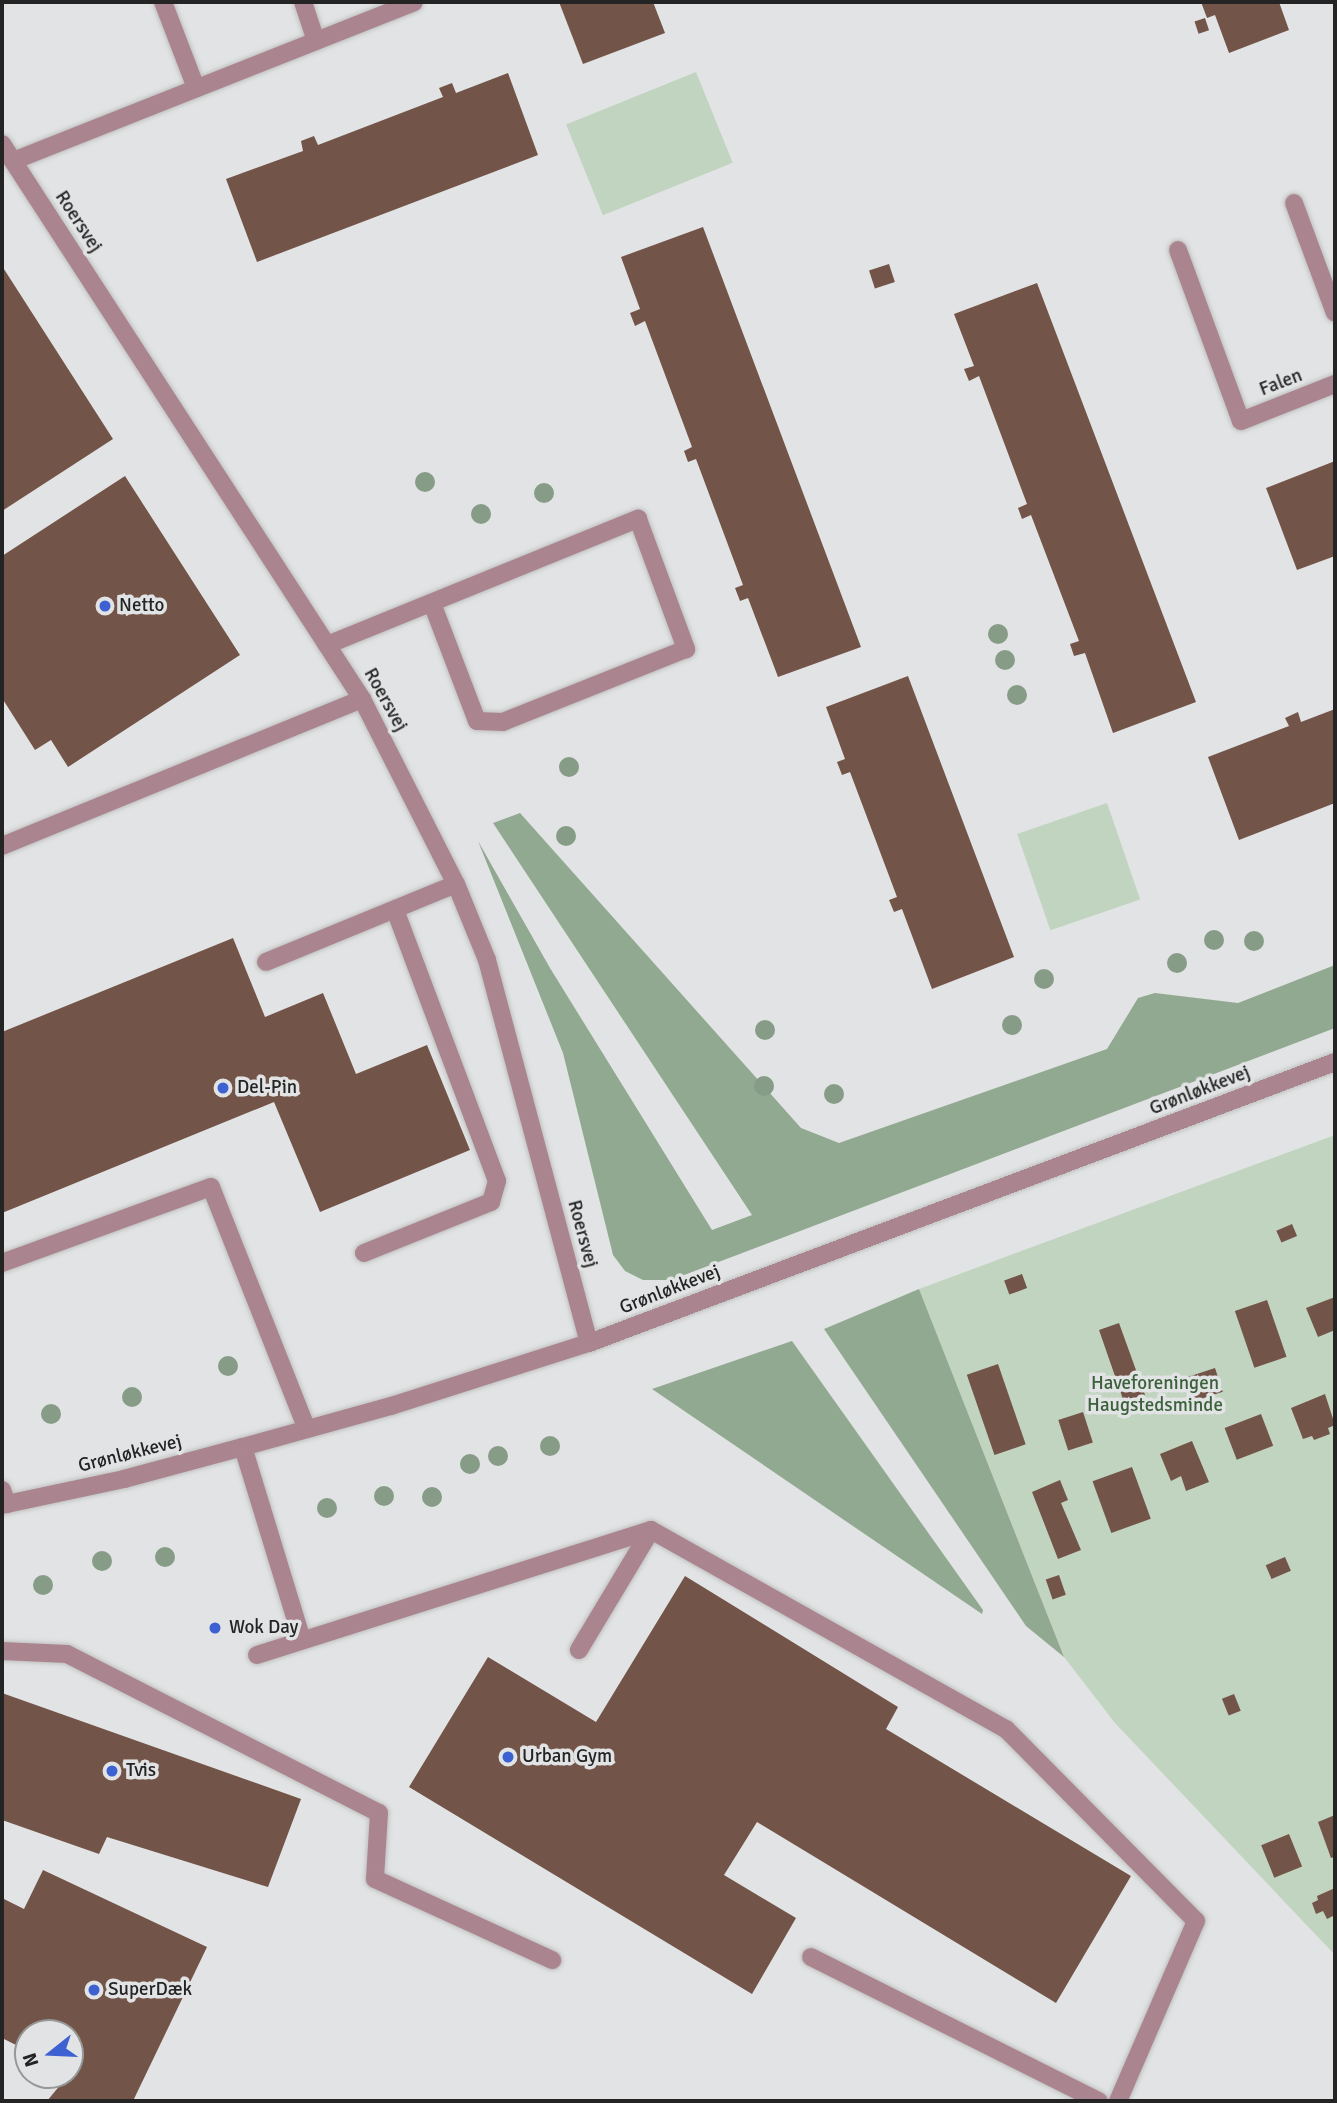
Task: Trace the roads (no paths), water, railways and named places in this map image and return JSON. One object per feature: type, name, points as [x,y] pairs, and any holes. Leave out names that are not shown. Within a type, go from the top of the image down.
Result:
[{"type":"street","points":[[163,2],[196,88]]},
{"type":"street","points":[[303,2],[316,41]]},
{"type":"street","points":[[5,150],[196,88],[414,2]]},
{"type":"street","name":"Roersvej","points":[[5,150],[362,699],[456,884],[487,960],[589,1343]]},
{"type":"street","points":[[1294,203],[1335,313]]},
{"type":"street","name":"Falen","points":[[1178,250],[1241,421],[1335,384]]},
{"type":"street","points":[[327,645],[638,519],[686,649],[503,722],[477,721],[432,603]]},
{"type":"street","points":[[2,846],[362,699]]},
{"type":"street","points":[[267,962],[456,884]]},
{"type":"street","points":[[364,1253],[491,1202],[496,1181],[395,909]]},
{"type":"street","name":"Grønløkkevej","points":[[3,1499],[124,1479],[307,1429],[589,1343],[1335,1062]]},
{"type":"street","points":[[2,1263],[211,1186],[307,1429]]},
{"type":"street","points":[[243,1447],[302,1640]]},
{"type":"street","points":[[579,1650],[651,1530]]},
{"type":"street","points":[[257,1655],[651,1530],[1006,1729],[1196,1921],[1118,2101]]},
{"type":"street","points":[[2,1651],[66,1654],[379,1813],[375,1879],[552,1960]]},
{"type":"street","points":[[811,1957],[1099,2101]]},
{"type":"place","name":"Netto","points":[[105,606]]},
{"type":"place","name":"Del-Pin","points":[[223,1088]]},
{"type":"place","name":"Wok Day","points":[[215,1628]]},
{"type":"place","name":"Urban Gym","points":[[508,1757]]},
{"type":"place","name":"Tvis","points":[[112,1771]]},
{"type":"place","name":"SuperDæk","points":[[94,1990]]},
{"type":"park label","name":"Haveforeningen Haugstedsminde","points":[[1155,1395]]}]
